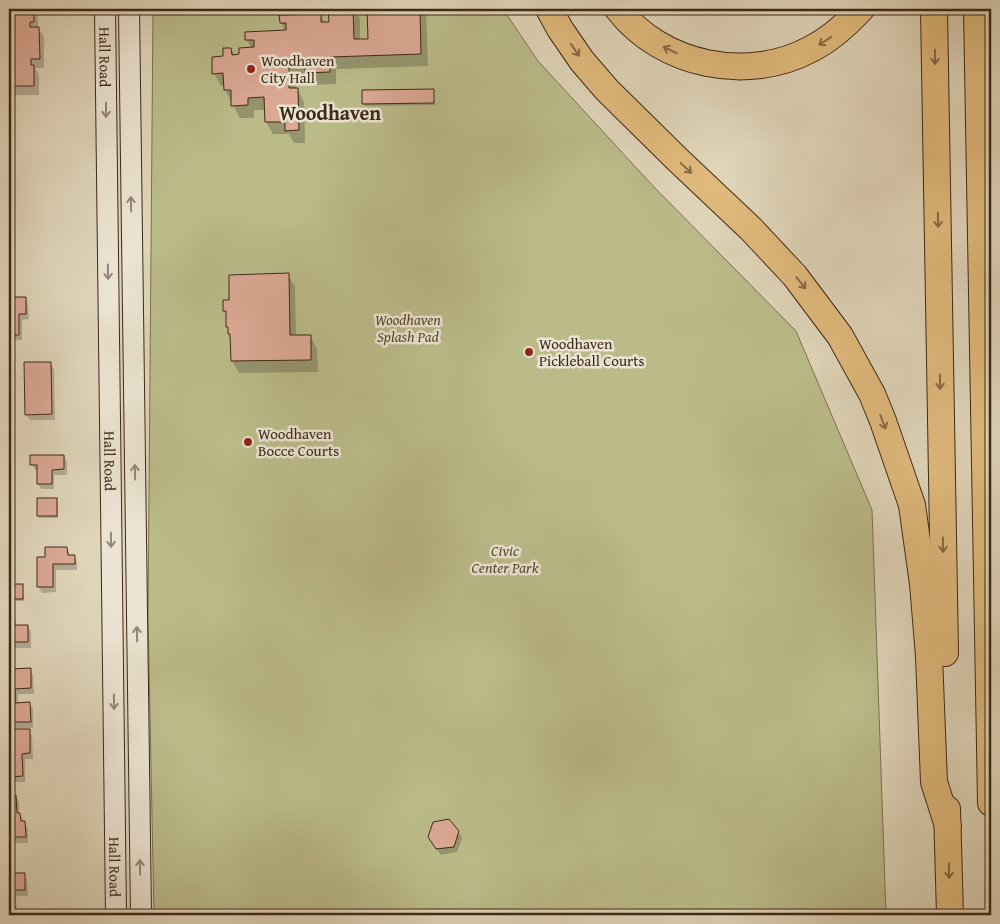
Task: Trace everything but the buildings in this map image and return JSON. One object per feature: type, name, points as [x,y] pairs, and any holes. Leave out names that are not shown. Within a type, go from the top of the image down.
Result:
[{"type":"highway","points":[[549,9],[582,61],[607,90],[752,229],[795,276],[840,336],[872,394],[912,505],[923,584],[929,656],[934,782],[948,826]]},
{"type":"highway","points":[[618,9],[644,34],[670,50],[694,60],[719,66],[745,67],[771,64],[796,57],[810,50],[844,27],[861,9]]},
{"type":"highway","points":[[934,9],[950,915]]},
{"type":"highway","points":[[977,9],[991,804]]},
{"type":"street","name":"Hall Road","points":[[105,9],[116,915]]},
{"type":"street","name":"Hall Road","points":[[129,9],[141,915]]},
{"type":"street","points":[[106,176],[131,176]]},
{"type":"street","points":[[111,507],[135,507]]},
{"type":"street","points":[[115,806],[139,805]]},
{"type":"green space","name":"Civic Center Park","points":[[153,9],[503,9],[538,61],[653,186],[796,331],[872,510],[886,915],[154,915],[148,618]]},
{"type":"place","name":"Woodhaven City Hall","points":[[251,69]]},
{"type":"place","name":"Woodhaven Pickleball Courts","points":[[529,352]]},
{"type":"place","name":"Woodhaven Bocce Courts","points":[[248,442]]},
{"type":"district","name":"Woodhaven","points":[[330,112]]},
{"type":"park label","name":"Woodhaven Splash Pad","points":[[408,328]]}]
